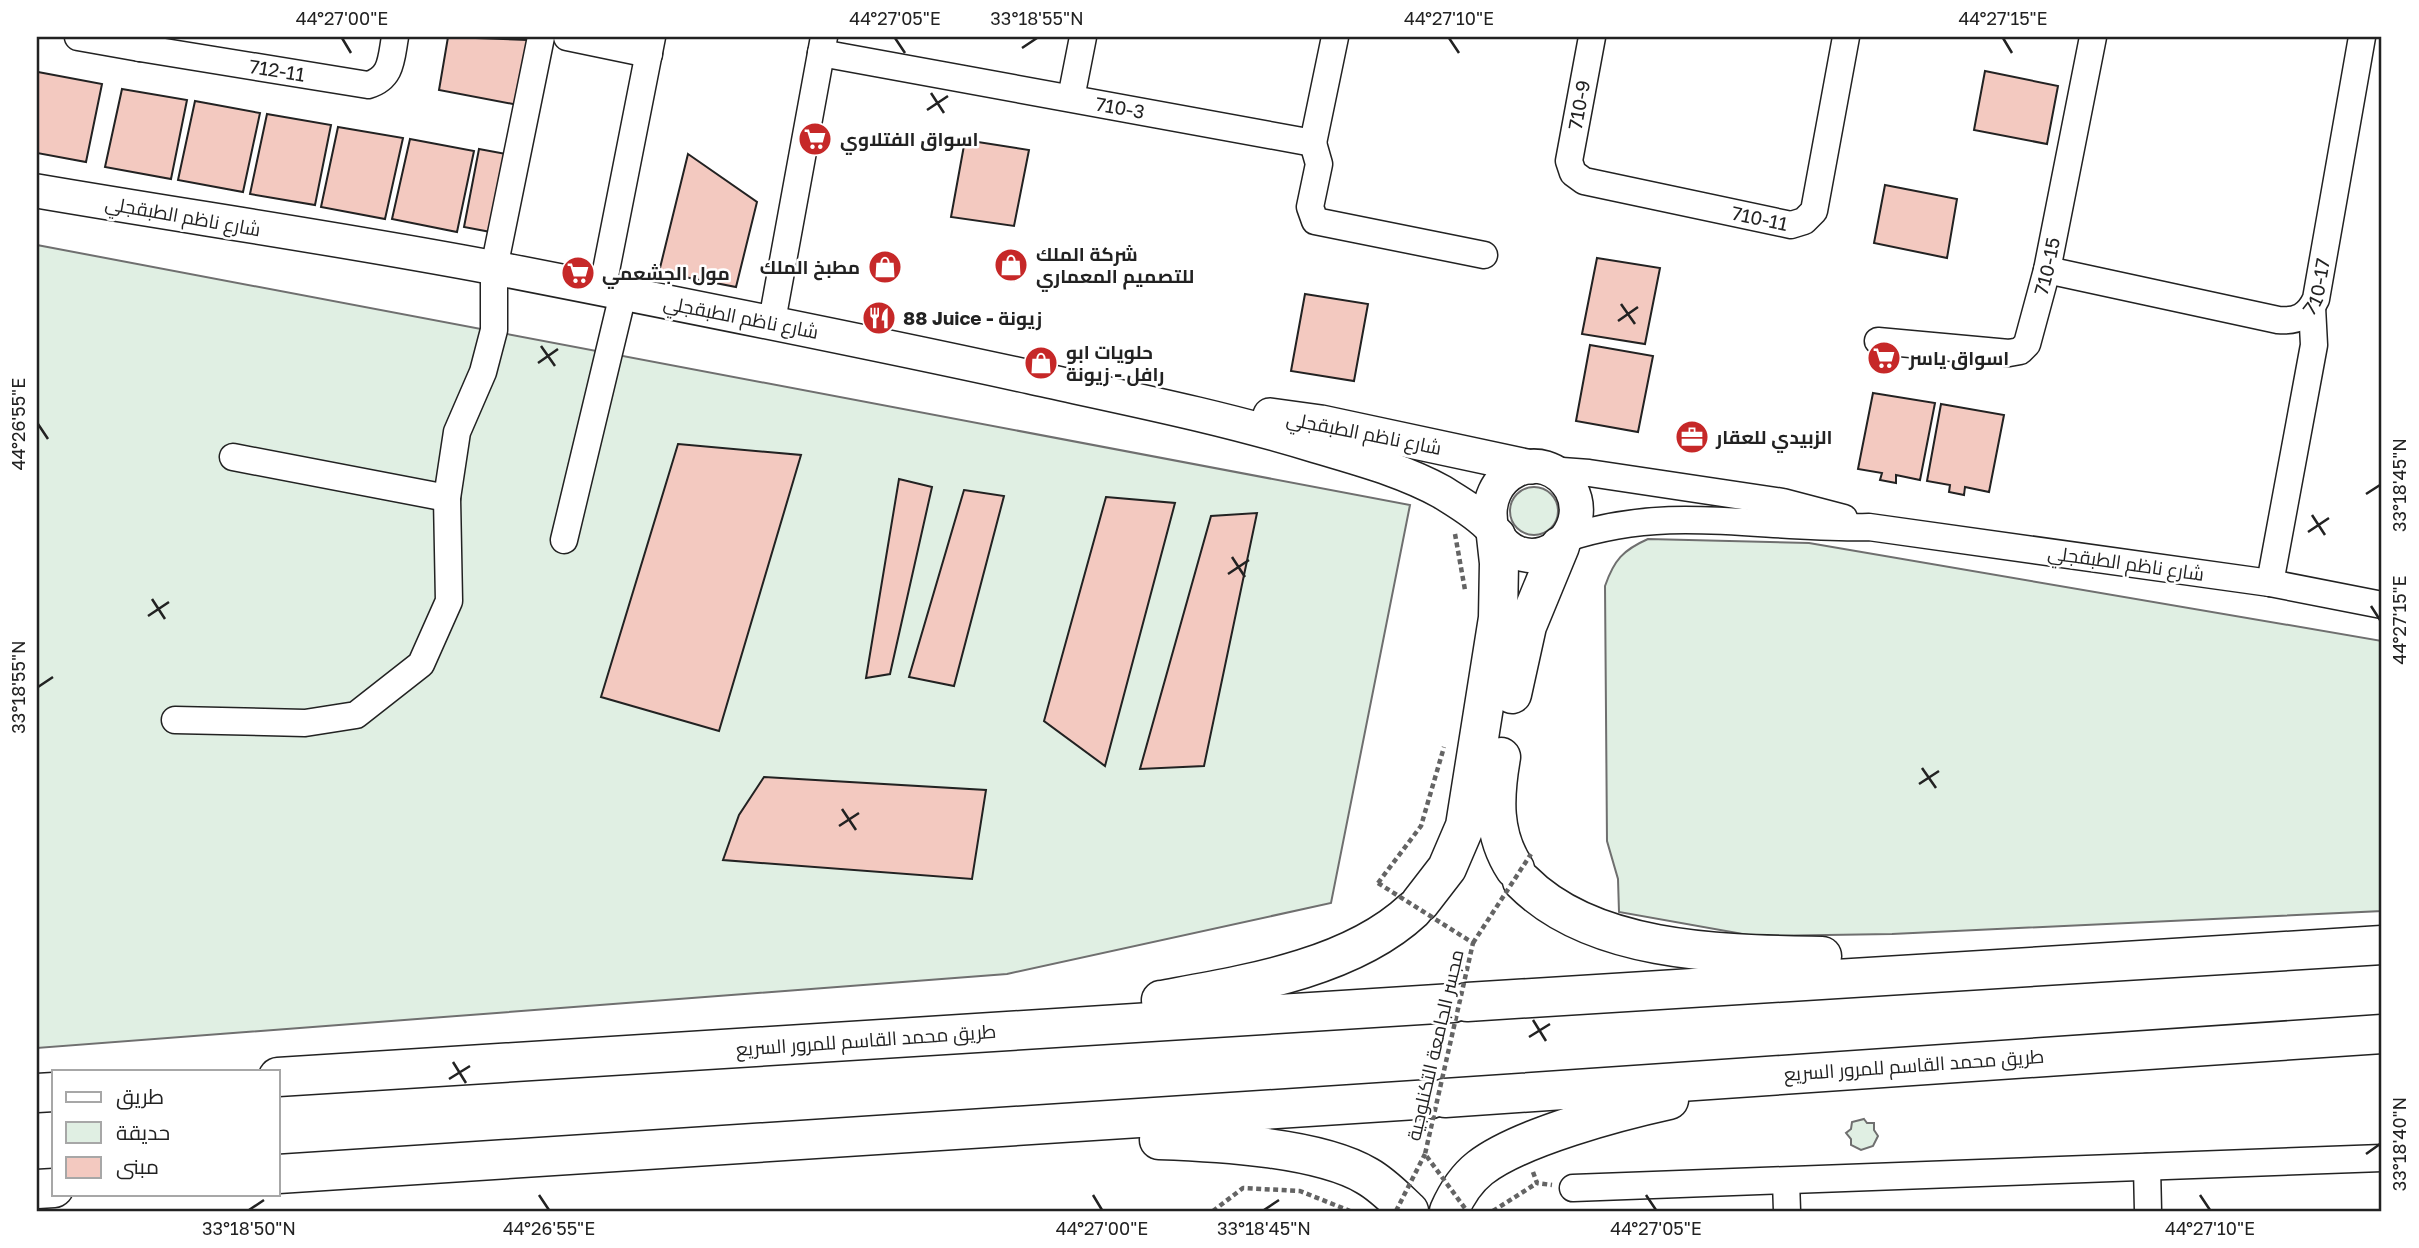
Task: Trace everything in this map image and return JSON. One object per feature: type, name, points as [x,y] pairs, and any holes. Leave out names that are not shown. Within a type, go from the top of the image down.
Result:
[{"type":"highway","points":[[980,1033],[1224,989],[1283,973],[1365,945],[1416,907],[1447,868],[1465,826],[1499,618],[1499,563],[1494,533]]},
{"type":"highway","points":[[1564,542],[1536,598],[1519,654],[1496,790],[1499,835],[1523,868],[1541,900],[1564,914],[1629,936],[1711,952],[2080,962]]},
{"type":"highway","name":"طريق محمد القاسم للمرور السريع","points":[[280,1077],[2382,945]]},
{"type":"highway","name":"طريق محمد القاسم للمرور السريع","points":[[280,1174],[982,1130],[2382,1034]]},
{"type":"highway","points":[[1448,1211],[1458,1191],[1479,1169],[1522,1146],[1629,1109],[1819,1071]]},
{"type":"highway","points":[[982,1130],[1237,1143],[1348,1166],[1368,1176],[1409,1211]]},
{"type":"main road","name":"شارع ناظم الطبقجلي","points":[[37,191],[494,268],[612,293],[772,321],[1195,412],[1393,469],[1446,495],[1494,533]]},
{"type":"main road","name":"شارع ناظم الطبقجلي","points":[[1195,412],[1258,414],[1321,422],[1540,468]]},
{"type":"main road","points":[[1540,468],[1562,478],[1572,491],[1577,507],[1575,523],[1564,542],[1547,553],[1518,553],[1494,533],[1488,513],[1491,496],[1500,481],[1514,471],[1540,468]]},
{"type":"street","name":"712-11","points":[[78,37],[141,43],[368,85],[381,81],[389,69],[395,37]]},
{"type":"street","points":[[175,720],[305,723],[356,715],[421,664],[449,601],[447,498],[457,432],[483,372],[494,330],[494,268],[541,37]]},
{"type":"street","points":[[564,540],[612,293],[650,45],[567,37]]},
{"type":"street","points":[[1071,99],[1083,37]]},
{"type":"street","points":[[1335,37],[1313,143],[1319,164],[1310,207],[1315,222],[1484,255]]},
{"type":"street","name":"710-9","points":[[1573,173],[1569,161],[1592,37]]},
{"type":"street","name":"710-11","points":[[1573,173],[1584,181],[1791,225],[1804,221],[1815,211],[1846,37]]},
{"type":"street","name":"710-15","points":[[1878,341],[2009,353],[2020,351],[2030,335],[2047,270],[2093,37]]},
{"type":"street","name":"710-17","points":[[2047,270],[2278,320],[2297,319],[2312,307],[2362,37]]},
{"type":"street","points":[[772,321],[823,45]]},
{"type":"street","name":"710-3","points":[[823,45],[1071,99],[1313,143]]},
{"type":"street","points":[[2270,583],[2314,345],[2312,307]]},
{"type":"street","points":[[233,457],[447,498]]},
{"type":"street","points":[[1540,468],[1589,472],[1783,502],[1868,527]]},
{"type":"street","points":[[1564,542],[1621,523],[1676,518],[1868,527]]},
{"type":"street","name":"شارع ناظم الطبقجلي","points":[[1868,527],[2270,583],[2382,605]]},
{"type":"street","points":[[1573,1188],[2382,1158]]},
{"type":"street","points":[[2147,1167],[2148,1211]]},
{"type":"street","points":[[1786,1181],[1787,1211]]},
{"type":"path","points":[[1446,495],[1464,571],[1465,595]]},
{"type":"path","name":"مجسر الجامعة التكنلوجية","points":[[1447,735],[1421,826],[1378,883],[1473,943]]},
{"type":"path","name":"مجسر الجامعة التكنلوجية","points":[[1396,1211],[1425,1154],[1473,943],[1523,868]]},
{"type":"path","points":[[1522,1146],[1537,1183]]},
{"type":"path","name":"مجسر الجامعة التكنلوجية","points":[[1425,1154],[1467,1211]]},
{"type":"path","points":[[1493,1211],[1537,1183],[1573,1188]]},
{"type":"path","points":[[1213,1211],[1242,1188],[1300,1191],[1350,1211]]},
{"type":"green space","points":[[37,245],[1410,505],[1331,903],[1007,974],[37,1048]]},
{"type":"green space","points":[[1534,487],[1551,494],[1558,511],[1551,528],[1534,535],[1517,528],[1510,511],[1517,494]]},
{"type":"green space","points":[[1648,539],[1809,543],[2382,641],[2382,911],[1892,934],[1754,936],[1619,912],[1618,879],[1607,841],[1605,586],[1620,557]]},
{"type":"green space","points":[[1864,1119],[1867,1123],[1874,1123],[1878,1136],[1873,1146],[1861,1150],[1851,1145],[1851,1139],[1846,1133],[1851,1129],[1852,1122]]},
{"type":"building","points":[[448,37],[528,40],[518,105],[439,90]]},
{"type":"building","points":[[1985,71],[2058,86],[2047,144],[1974,130]]},
{"type":"building","points":[[38,72],[102,84],[86,162],[37,153]]},
{"type":"building","points":[[122,89],[187,100],[171,179],[105,167]]},
{"type":"building","points":[[195,101],[260,113],[243,192],[178,180]]},
{"type":"building","points":[[267,114],[331,125],[315,205],[250,194]]},
{"type":"building","points":[[338,127],[403,138],[385,219],[321,207]]},
{"type":"building","points":[[410,139],[474,151],[457,232],[392,219]]},
{"type":"building","points":[[965,140],[1029,150],[1014,226],[951,217]]},
{"type":"building","points":[[479,149],[511,155],[496,233],[464,227]]},
{"type":"building","points":[[688,154],[757,202],[736,287],[659,272]]},
{"type":"building","points":[[1885,185],[1957,199],[1947,258],[1874,243]]},
{"type":"building","points":[[1597,258],[1660,268],[1645,344],[1582,334]]},
{"type":"building","points":[[1305,294],[1368,304],[1354,381],[1291,371]]},
{"type":"building","points":[[1590,345],[1653,356],[1638,432],[1576,421]]},
{"type":"building","points":[[1873,393],[1935,403],[1920,480],[1896,475],[1896,483],[1880,480],[1882,473],[1858,469]]},
{"type":"building","points":[[1941,404],[2004,415],[1989,492],[1965,487],[1964,495],[1949,492],[1950,485],[1927,481]]},
{"type":"building","points":[[678,444],[801,455],[719,731],[601,697]]},
{"type":"building","points":[[899,479],[932,487],[890,674],[866,678]]},
{"type":"building","points":[[964,490],[1004,496],[954,686],[909,677]]},
{"type":"building","points":[[1106,497],[1175,503],[1105,766],[1044,721]]},
{"type":"building","points":[[1257,513],[1204,766],[1140,769],[1211,516]]},
{"type":"building","points":[[764,777],[986,790],[972,879],[723,860],[739,815]]},
{"type":"place","name":"اسواق الفتلاوي","points":[[815,139]]},
{"type":"place","name":"شركة الملك للتصميم المعماري","points":[[1011,265]]},
{"type":"place","name":"مطبخ الملك","points":[[885,267]]},
{"type":"place","name":"مول الجشعمي","points":[[578,273]]},
{"type":"place","name":"88 Juice - زيونة","points":[[879,318]]},
{"type":"place","name":"اسواق ياسر","points":[[1884,358]]},
{"type":"place","name":"حلويات ابو رافل - زيونة","points":[[1041,363]]},
{"type":"place","name":"الزبيدي للعقار","points":[[1692,437]]}]
